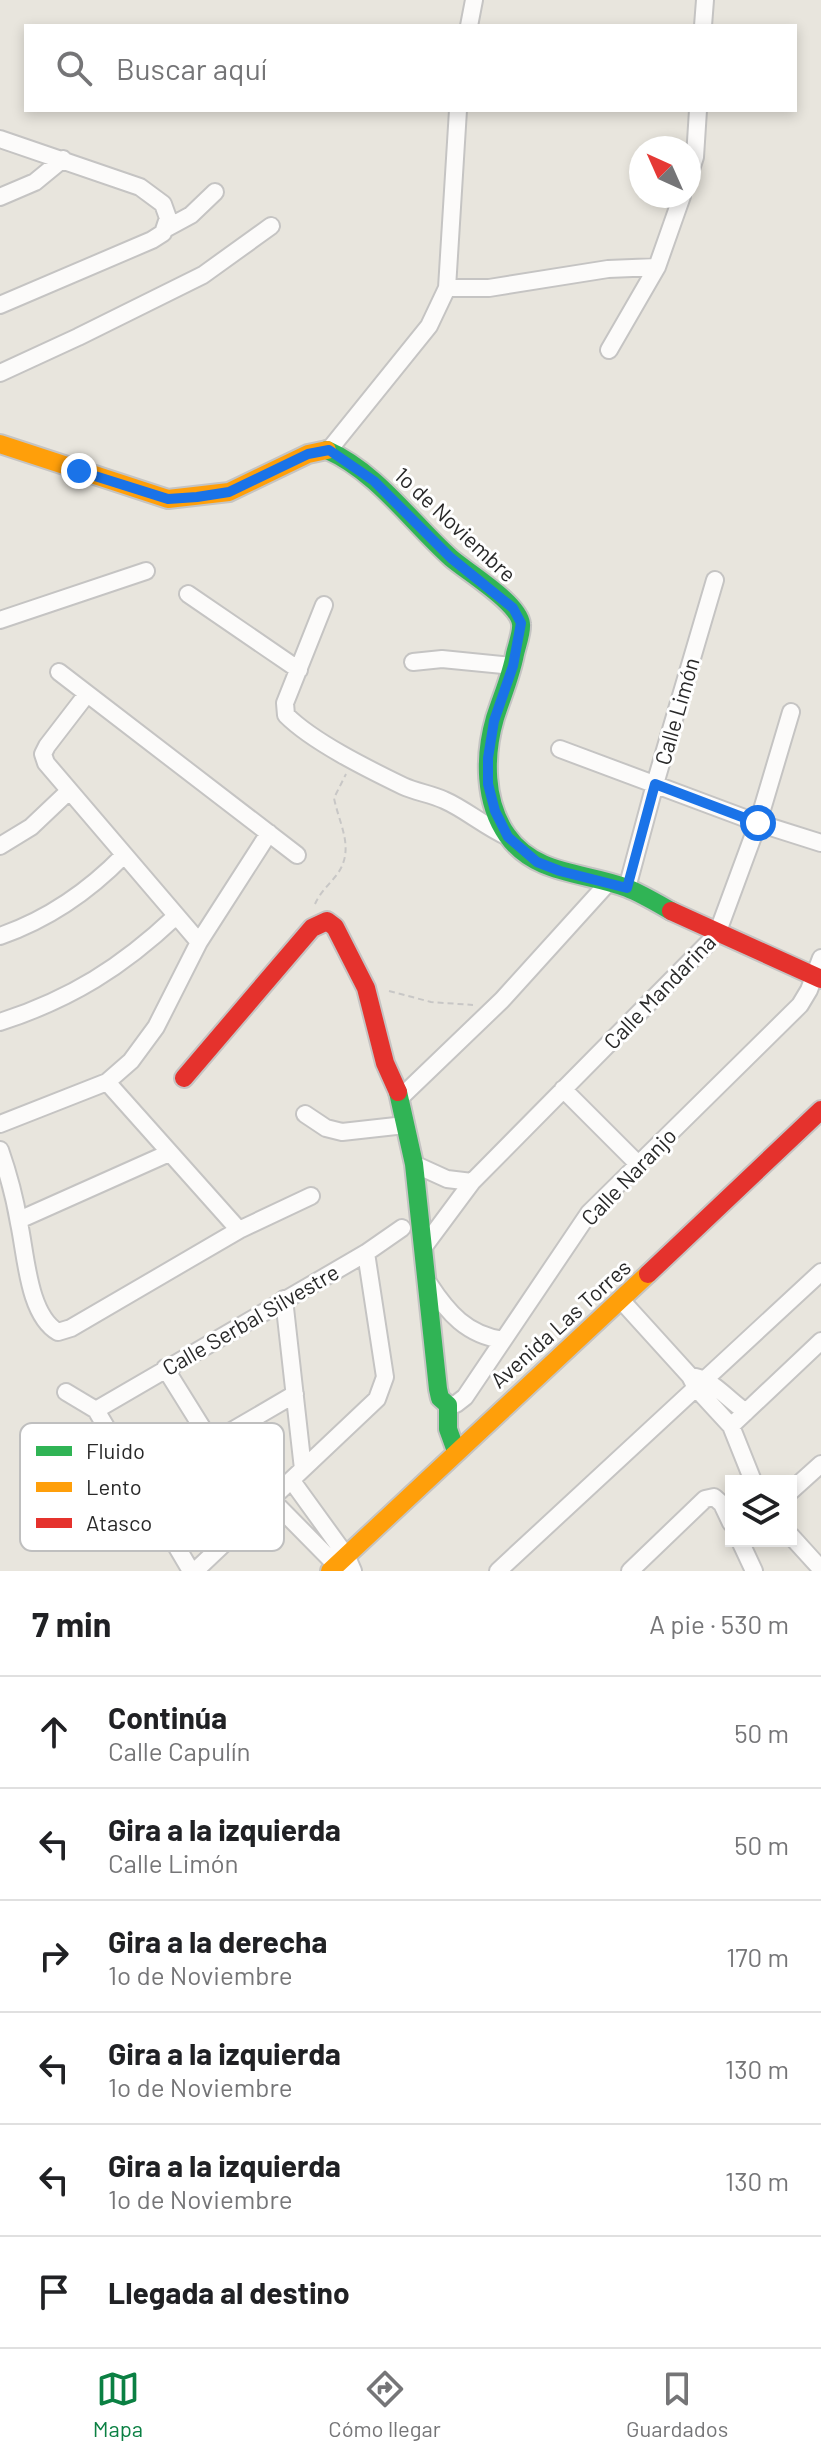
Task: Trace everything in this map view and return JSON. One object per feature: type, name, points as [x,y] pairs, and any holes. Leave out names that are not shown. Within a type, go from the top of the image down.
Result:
[{"type":"street","points":[[469,24],[474,0]]},
{"type":"street","points":[[703,24],[705,0]]},
{"type":"street","points":[[0,444],[168,499],[229,492],[308,454],[329,450],[429,326],[447,288],[458,112]]},
{"type":"street","points":[[696,136],[698,112]]},
{"type":"street","points":[[0,139],[140,187],[157,197],[167,210],[167,228]]},
{"type":"street","points":[[0,197],[35,182],[63,159]]},
{"type":"street","points":[[0,305],[152,240],[191,215],[215,192]]},
{"type":"street","points":[[609,350],[657,267],[678,208]]},
{"type":"street","points":[[0,373],[203,275],[271,226]]},
{"type":"street","points":[[447,288],[489,288],[608,269],[657,267]]},
{"type":"street","name":"1o de Noviembre","points":[[329,450],[374,481],[451,558],[513,608],[521,623],[513,666],[494,721],[488,758],[488,784],[495,811],[508,837],[537,862],[627,888],[717,934],[818,978]]},
{"type":"street","points":[[0,620],[146,571]]},
{"type":"street","name":"Calle Limón","points":[[627,888],[715,580]]},
{"type":"street","points":[[188,594],[299,670]]},
{"type":"street","points":[[324,605],[285,703],[286,715],[295,724],[354,760],[405,787],[445,800],[483,826],[508,837]]},
{"type":"street","points":[[413,662],[442,659],[513,666]]},
{"type":"street","points":[[59,672],[297,855]]},
{"type":"street","points":[[87,694],[43,754],[46,763],[199,942]]},
{"type":"street","name":"Calle Mandarina","points":[[423,1248],[472,1182],[717,934],[758,823],[791,712]]},
{"type":"street","points":[[560,749],[758,823],[821,843]]},
{"type":"street","points":[[0,846],[31,827],[69,791]]},
{"type":"street","points":[[0,1124],[107,1082],[131,1061],[156,1027],[199,942],[269,833]]},
{"type":"street","points":[[0,936],[50,914],[77,897],[124,855]]},
{"type":"street","points":[[400,1098],[502,1000],[608,883]]},
{"type":"street","points":[[0,1022],[35,1011],[111,971],[176,916]]},
{"type":"street","points":[[184,1078],[316,925],[327,921],[335,927],[366,988],[385,1063],[400,1098],[414,1164],[438,1389],[440,1398],[448,1405],[448,1429],[456,1451]]},
{"type":"street","name":"Calle Naranjo","points":[[448,1405],[456,1404],[465,1397],[589,1213],[800,1005],[818,978],[821,958]]},
{"type":"street","points":[[107,1082],[239,1230]]},
{"type":"street","points":[[563,1089],[637,1163]]},
{"type":"street","name":"Avenida Las Torres","points":[[341,1567],[456,1451],[821,1110]]},
{"type":"street","points":[[305,1114],[326,1128],[342,1132],[405,1125]]},
{"type":"street","points":[[0,1150],[19,1220],[31,1289],[48,1326],[58,1332],[71,1328],[239,1230],[311,1196]]},
{"type":"street","points":[[19,1220],[169,1153]]},
{"type":"street","points":[[414,1164],[447,1179],[472,1182]]},
{"type":"street","name":"Calle Serbal Silvestre","points":[[96,1410],[366,1253],[402,1228]]},
{"type":"street","points":[[284,1488],[377,1399],[385,1377],[366,1253]]},
{"type":"street","points":[[498,1571],[697,1381],[821,1272]]},
{"type":"street","points":[[426,1279],[459,1322],[473,1332],[503,1340]]},
{"type":"street","points":[[284,1299],[295,1394],[298,1475],[341,1567]]},
{"type":"street","points":[[621,1300],[697,1381],[731,1426],[751,1475]]},
{"type":"street","points":[[731,1426],[821,1341]]},
{"type":"street","points":[[165,1368],[199,1423]]},
{"type":"street","points":[[697,1381],[746,1412]]},
{"type":"street","points":[[66,1392],[96,1410],[104,1423]]},
{"type":"street","points":[[245,1423],[295,1394]]},
{"type":"street","points":[[797,1486],[821,1464]]},
{"type":"street","points":[[630,1571],[705,1499],[714,1497],[725,1510]]},
{"type":"street","points":[[284,1512],[341,1567]]},
{"type":"street","points":[[797,1543],[821,1569]]},
{"type":"street","points":[[743,1547],[754,1571]]},
{"type":"street","points":[[181,1551],[193,1571],[215,1551]]},
{"type":"path","points":[[316,925],[316,900],[340,871],[347,855],[347,840],[334,798],[354,760]]},
{"type":"path","points":[[366,988],[431,1002],[471,1005]]},
{"type":"traffic: fast","points":[[327,450],[345,459],[378,484],[451,558],[502,598],[518,616],[520,635],[491,733],[488,763],[490,793],[499,822],[507,835],[519,848],[547,866],[627,888],[671,911]]},
{"type":"traffic: fast","points":[[398,1092],[414,1164],[438,1389],[440,1398],[448,1405],[448,1429],[456,1451]]},
{"type":"traffic: slow","points":[[0,444],[168,499],[229,492],[308,454],[327,450]]},
{"type":"traffic: slow","points":[[330,1571],[648,1274]]},
{"type":"traffic: jam","points":[[671,911],[821,979]]},
{"type":"traffic: jam","points":[[184,1078],[312,928],[327,921],[335,927],[366,988],[385,1063],[398,1092]]},
{"type":"traffic: jam","points":[[648,1274],[821,1110]]},
{"type":"route","points":[[79,471],[168,499],[197,497],[229,492],[308,454],[329,450],[374,481],[451,558],[513,608],[521,623],[513,666],[494,721],[488,758],[488,784],[495,811],[508,837],[537,862],[627,888],[655,784],[758,823]]}]
